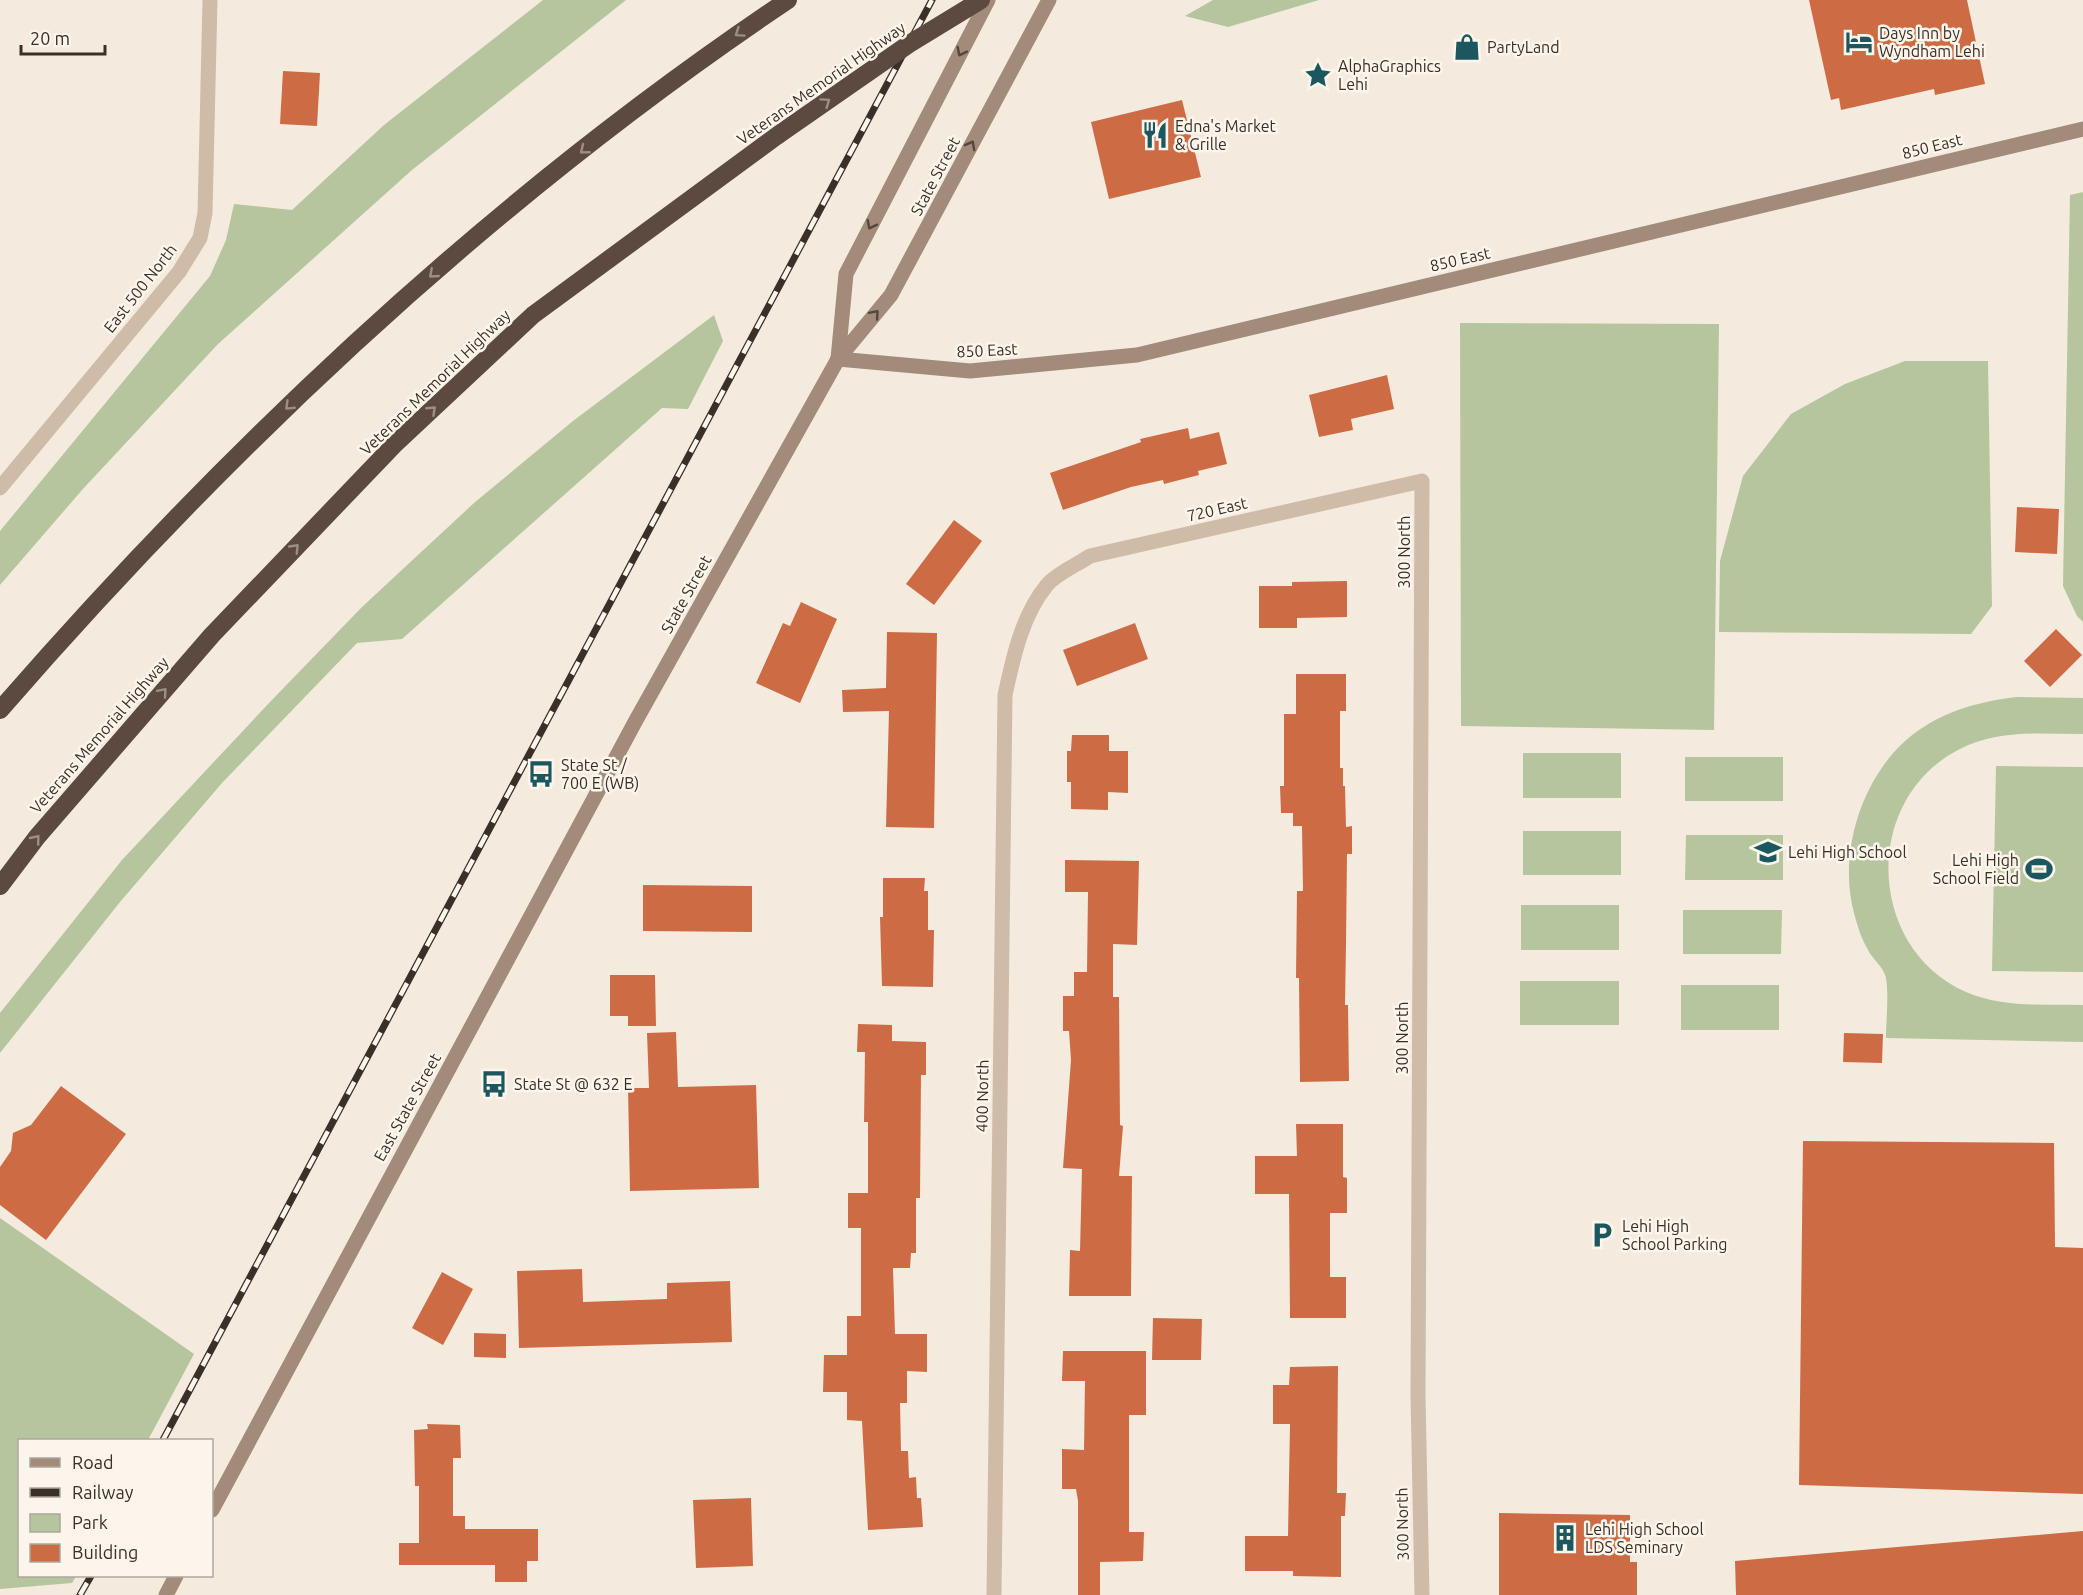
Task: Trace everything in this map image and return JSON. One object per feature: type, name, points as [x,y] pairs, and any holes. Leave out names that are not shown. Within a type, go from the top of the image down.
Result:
[{"type":"highway","points":[[0,710],[66,634],[174,519],[360,339],[435,273],[594,141],[718,47],[788,0]]},
{"type":"highway","name":"Veterans Memorial Highway","points":[[0,886],[37,837],[212,635],[394,445],[533,315],[778,135],[909,44],[981,0]]},
{"type":"main road","name":"State Street","points":[[838,359],[846,274],[988,0]]},
{"type":"main road","name":"State Street","points":[[635,722],[838,359],[891,295],[1049,0]]},
{"type":"main road","name":"850 East","points":[[838,359],[970,371],[1137,355],[2083,129]]},
{"type":"main road","name":"East State Street","points":[[213,1508],[635,722]]},
{"type":"main road","points":[[166,1595],[175,1577]]},
{"type":"street","name":"East 500 North","points":[[0,488],[179,272],[200,237],[205,213],[210,0]]},
{"type":"street","name":"720 East","points":[[1036,603],[1048,584],[1090,556],[1422,481]]},
{"type":"street","name":"300 North","points":[[1422,481],[1418,1395],[1422,1595]]},
{"type":"street","name":"400 North","points":[[994,1595],[1005,695],[1012,660],[1036,603]]},
{"type":"green space","points":[[543,0],[626,0],[412,170],[218,344],[82,490],[0,585],[0,531],[210,276],[226,240],[234,204],[292,210],[384,125]]},
{"type":"green space","points":[[1213,0],[1319,0],[1228,27],[1185,16]]},
{"type":"green space","points":[[2083,192],[2083,622],[2077,616],[2063,586],[2070,195]]},
{"type":"green space","points":[[714,315],[723,341],[688,409],[662,408],[402,639],[357,643],[222,783],[120,902],[0,1053],[0,1013],[122,860],[269,703],[362,607],[474,503],[573,421]]},
{"type":"green space","points":[[1460,323],[1719,324],[1714,730],[1461,726]]},
{"type":"green space","points":[[1905,361],[1988,361],[1992,606],[1971,634],[1719,632],[1720,561],[1743,476],[1791,414],[1845,384]]},
{"type":"green space","points":[[2017,697],[2083,698],[2083,734],[2019,734],[1988,739],[1958,750],[1927,773],[1905,803],[1892,837],[1888,873],[1894,909],[1909,943],[1933,971],[1966,992],[2009,1003],[2083,1005],[2083,1042],[1886,1038],[1886,978],[1861,935],[1850,889],[1849,863],[1860,812],[1883,766],[1900,746],[1919,730],[1942,717],[1966,708]]},
{"type":"green space","points":[[1523,753],[1621,753],[1621,798],[1523,798]]},
{"type":"green space","points":[[1685,757],[1783,757],[1783,801],[1685,801]]},
{"type":"green space","name":"Lehi High School Field","points":[[1996,766],[2083,767],[2083,972],[1992,971]]},
{"type":"green space","points":[[1523,831],[1621,831],[1621,875],[1523,875]]},
{"type":"green space","points":[[1686,835],[1783,835],[1783,880],[1685,880]]},
{"type":"green space","points":[[1521,905],[1619,905],[1619,950],[1521,950]]},
{"type":"green space","points":[[1683,910],[1782,910],[1781,954],[1683,954]]},
{"type":"green space","points":[[1520,981],[1619,981],[1619,1025],[1520,1025]]},
{"type":"green space","points":[[1681,985],[1779,985],[1779,1030],[1681,1030]]},
{"type":"green space","points":[[0,1218],[194,1354],[149,1439],[18,1439],[18,1577],[75,1577],[72,1583],[0,1589]]},
{"type":"building","points":[[1809,0],[1967,0],[1985,84],[1935,95],[1934,89],[1841,110],[1839,98],[1831,100]]},
{"type":"building","points":[[283,71],[320,73],[317,126],[280,124]]},
{"type":"building","points":[[1182,100],[1201,177],[1109,199],[1091,122]]},
{"type":"building","points":[[1387,375],[1394,409],[1351,419],[1353,430],[1319,437],[1309,395]]},
{"type":"building","points":[[1188,428],[1190,439],[1219,432],[1227,464],[1198,471],[1199,475],[1164,484],[1163,480],[1131,487],[1063,510],[1050,473],[1141,442],[1140,439]]},
{"type":"building","points":[[2017,507],[2059,509],[2057,554],[2015,552]]},
{"type":"building","points":[[954,520],[982,541],[934,605],[906,584]]},
{"type":"building","points":[[1347,581],[1347,617],[1297,618],[1297,628],[1259,628],[1259,586],[1292,586],[1292,582]]},
{"type":"building","points":[[801,602],[837,619],[800,703],[756,683],[783,623],[790,626]]},
{"type":"building","points":[[1135,623],[1148,659],[1077,686],[1063,650]]},
{"type":"building","points":[[2056,629],[2082,655],[2050,687],[2024,661]]},
{"type":"building","points":[[887,632],[937,633],[934,828],[886,827],[889,711],[843,712],[842,690],[886,688]]},
{"type":"building","points":[[1296,674],[1346,674],[1346,711],[1340,711],[1340,768],[1343,768],[1343,786],[1345,786],[1346,827],[1352,826],[1352,854],[1347,854],[1345,1005],[1348,1005],[1349,1081],[1300,1082],[1299,978],[1296,978],[1297,891],[1303,891],[1302,826],[1293,826],[1293,813],[1281,813],[1280,786],[1284,786],[1284,714],[1296,714]]},
{"type":"building","points":[[1072,735],[1109,735],[1109,751],[1128,751],[1128,793],[1108,792],[1108,810],[1071,809],[1071,782],[1067,782],[1067,751],[1071,751]]},
{"type":"building","points":[[1065,860],[1139,861],[1137,945],[1113,944],[1113,997],[1119,997],[1120,1125],[1123,1126],[1119,1176],[1132,1176],[1131,1296],[1069,1296],[1070,1250],[1080,1251],[1082,1169],[1063,1168],[1071,1060],[1069,1031],[1063,1031],[1063,996],[1074,996],[1074,972],[1087,972],[1088,892],[1065,892]]},
{"type":"building","points":[[883,878],[925,878],[924,891],[928,891],[928,930],[934,930],[933,987],[882,986],[880,917],[883,917]]},
{"type":"building","points":[[643,885],[752,886],[752,932],[643,931]]},
{"type":"building","points":[[610,975],[655,975],[656,1026],[628,1026],[628,1016],[610,1016]]},
{"type":"building","points":[[858,1024],[892,1025],[892,1041],[926,1042],[926,1075],[921,1075],[920,1198],[916,1198],[916,1253],[911,1253],[910,1268],[893,1268],[895,1334],[927,1334],[927,1372],[907,1371],[907,1403],[900,1403],[901,1451],[908,1451],[909,1478],[916,1477],[917,1498],[921,1498],[923,1527],[868,1530],[862,1421],[847,1420],[847,1392],[823,1392],[824,1355],[847,1355],[847,1316],[861,1316],[861,1228],[848,1228],[848,1193],[868,1193],[868,1122],[864,1122],[865,1052],[857,1052]]},
{"type":"building","points":[[676,1032],[678,1087],[756,1085],[759,1188],[630,1191],[628,1088],[649,1088],[647,1033]]},
{"type":"building","points":[[1844,1033],[1883,1034],[1882,1063],[1843,1062]]},
{"type":"building","points":[[61,1086],[126,1134],[46,1240],[0,1205],[0,1167],[11,1151],[13,1133],[31,1125]]},
{"type":"building","points":[[1296,1124],[1343,1124],[1343,1177],[1347,1178],[1347,1213],[1330,1213],[1330,1277],[1346,1277],[1346,1318],[1290,1318],[1289,1194],[1255,1194],[1255,1156],[1297,1156]]},
{"type":"building","points":[[1803,1141],[2054,1143],[2055,1247],[2083,1248],[2083,1494],[1799,1485]]},
{"type":"building","points":[[582,1269],[583,1302],[667,1299],[667,1283],[730,1281],[732,1342],[519,1348],[517,1271]]},
{"type":"building","points":[[442,1272],[473,1289],[443,1345],[412,1328]]},
{"type":"building","points":[[1153,1318],[1202,1319],[1201,1360],[1152,1360]]},
{"type":"building","points":[[474,1333],[506,1334],[506,1358],[474,1357]]},
{"type":"building","points":[[1063,1351],[1146,1351],[1146,1415],[1129,1415],[1129,1532],[1144,1532],[1143,1561],[1100,1562],[1100,1595],[1078,1595],[1078,1501],[1076,1489],[1062,1489],[1062,1449],[1084,1450],[1085,1381],[1062,1381]]},
{"type":"building","points":[[1338,1366],[1337,1493],[1346,1493],[1345,1516],[1341,1516],[1341,1577],[1293,1576],[1293,1571],[1245,1571],[1245,1536],[1288,1536],[1290,1424],[1273,1424],[1273,1385],[1289,1385],[1290,1367]]},
{"type":"building","points":[[427,1424],[460,1425],[461,1458],[453,1458],[453,1516],[465,1516],[465,1529],[538,1529],[538,1561],[527,1561],[527,1582],[495,1582],[495,1565],[399,1565],[399,1543],[419,1543],[419,1486],[415,1486],[414,1430],[428,1429]]},
{"type":"building","points":[[751,1498],[753,1566],[696,1568],[693,1500]]},
{"type":"building","name":"Lehi High School LDS Seminary","points":[[1499,1513],[1630,1515],[1630,1562],[1637,1562],[1637,1595],[1499,1595]]},
{"type":"building","points":[[2083,1531],[2083,1595],[1736,1595],[1735,1561]]},
{"type":"railway","points":[[164,1439],[932,0]]},
{"type":"railway","points":[[80,1595],[90,1577]]},
{"type":"place","name":"Days Inn by Wyndham Lehi","points":[[1859,42]]},
{"type":"place","name":"PartyLand","points":[[1467,47]]},
{"type":"place","name":"AlphaGraphics Lehi","points":[[1318,75]]},
{"type":"place","name":"Edna's Market & Grille","points":[[1155,135]]},
{"type":"place","name":"State St / 700 E (WB)","points":[[541,774]]},
{"type":"place","name":"Lehi High School","points":[[1768,852]]},
{"type":"place","name":"Lehi High School Field","points":[[2039,869]]},
{"type":"place","name":"State St @ 632 E","points":[[494,1084]]},
{"type":"place","name":"Lehi High School Parking","points":[[1602,1235]]},
{"type":"place","name":"Lehi High School LDS Seminary","points":[[1565,1538]]}]
